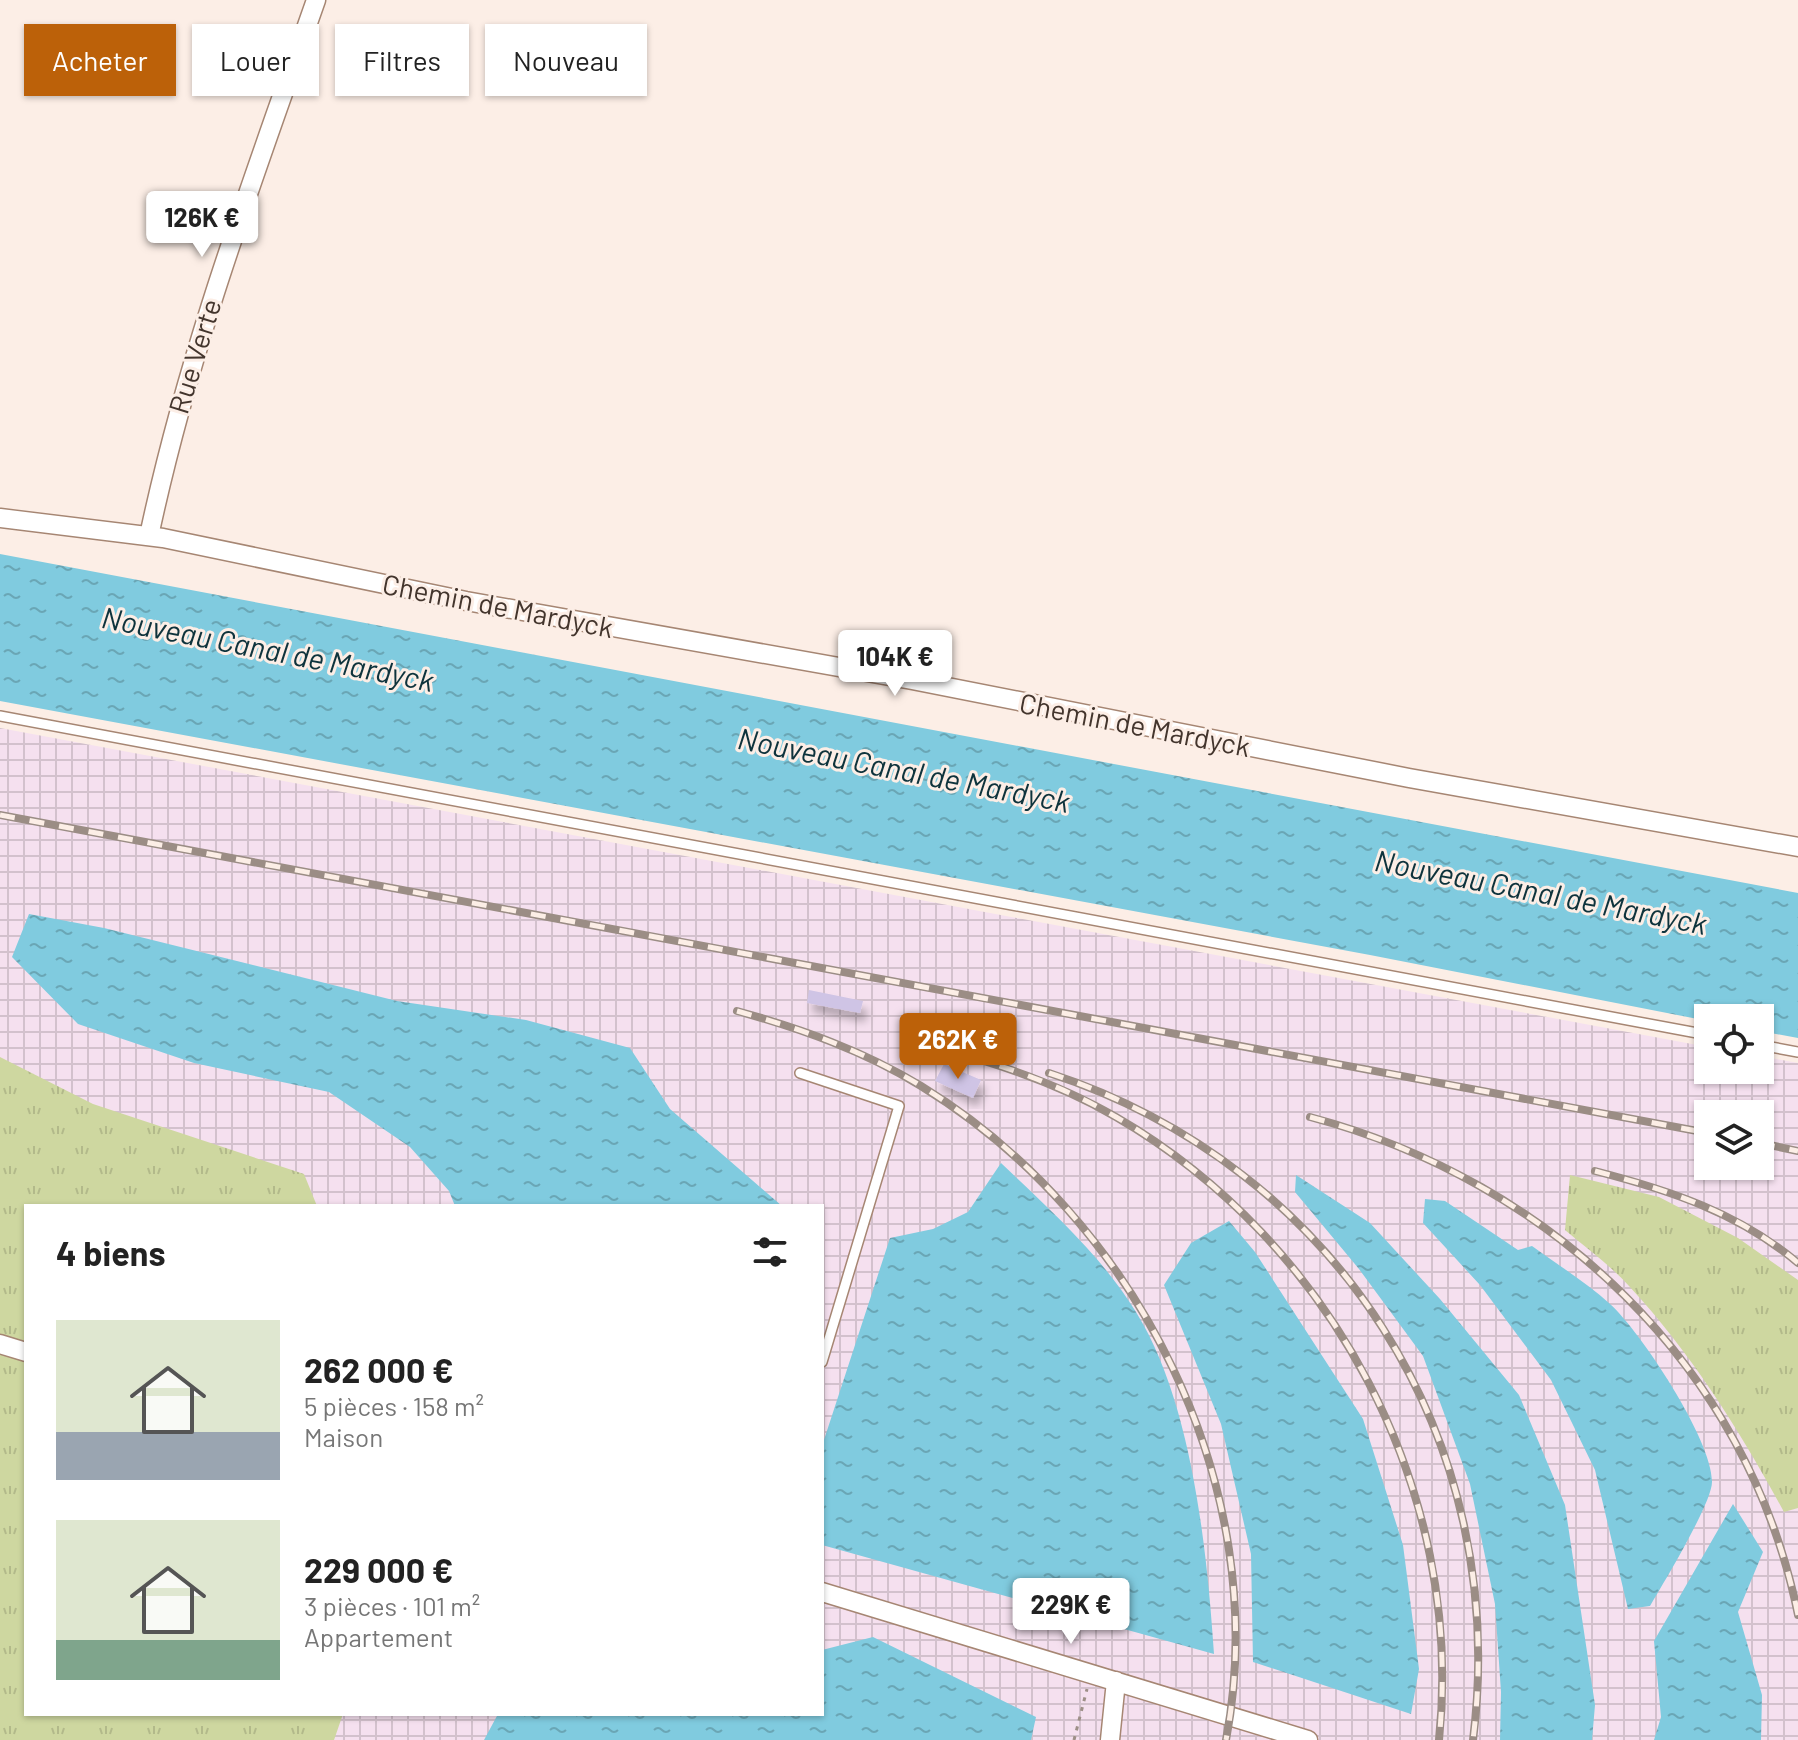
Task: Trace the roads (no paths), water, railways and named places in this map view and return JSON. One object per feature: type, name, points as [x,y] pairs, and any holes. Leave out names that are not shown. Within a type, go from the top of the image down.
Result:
[{"type":"street","name":"Rue Verte","points":[[149,536],[196,343],[247,188],[316,0]]},
{"type":"street","name":"Chemin de Mardyck","points":[[0,518],[149,536],[466,601],[912,680],[1409,778],[1798,847]]},
{"type":"street","points":[[0,1344],[24,1351]]},
{"type":"street","points":[[824,1593],[1308,1740]]},
{"type":"street","points":[[1110,1740],[1116,1681]]},
{"type":"lane","points":[[0,716],[1694,1032]]},
{"type":"lane","points":[[1774,1048],[1798,1052]]},
{"type":"lane","points":[[800,1073],[899,1106],[824,1355]]},
{"type":"water","name":"Nouveau Canal de Mardyck","points":[[0,554],[1798,893],[1798,1038],[1774,1034],[1774,1004],[1694,1004],[1694,1018],[1370,955],[0,701]]},
{"type":"water","points":[[29,914],[104,928],[397,1001],[526,1020],[630,1048],[670,1109],[780,1204],[454,1204],[449,1191],[410,1147],[329,1092],[194,1063],[78,1024],[12,957]]},
{"type":"water","points":[[1001,1163],[1073,1233],[1107,1271],[1136,1312],[1155,1348],[1183,1432],[1201,1524],[1214,1654],[824,1546],[824,1440],[890,1238],[933,1229],[968,1212]]},
{"type":"water","points":[[1296,1175],[1370,1223],[1440,1299],[1519,1395],[1565,1505],[1595,1705],[1592,1740],[1500,1740],[1501,1692],[1495,1604],[1470,1484],[1423,1356],[1359,1269],[1295,1192]]},
{"type":"water","points":[[1425,1199],[1445,1201],[1518,1250],[1532,1246],[1601,1296],[1639,1338],[1688,1415],[1701,1441],[1712,1482],[1696,1525],[1650,1606],[1628,1609],[1595,1470],[1551,1380],[1480,1285],[1423,1223]]},
{"type":"water","points":[[1229,1221],[1255,1252],[1363,1419],[1403,1545],[1419,1669],[1411,1714],[1253,1662],[1251,1554],[1221,1424],[1164,1285],[1191,1243]]},
{"type":"water","points":[[1733,1504],[1763,1552],[1738,1612],[1762,1695],[1761,1740],[1654,1740],[1661,1717],[1654,1641]]},
{"type":"water","points":[[873,1637],[1036,1717],[1031,1740],[484,1740],[497,1716],[824,1716],[824,1649]]},
{"type":"railway","points":[[0,815],[1694,1130]]},
{"type":"railway","points":[[737,1011],[832,1042],[921,1086],[998,1142],[1067,1208],[1125,1284],[1172,1368],[1208,1457],[1229,1550],[1236,1645],[1226,1740]]},
{"type":"railway","points":[[942,1049],[1031,1077],[1116,1117],[1193,1169],[1261,1232],[1320,1303],[1368,1382],[1405,1466],[1430,1555],[1441,1647],[1439,1740]]},
{"type":"railway","points":[[1049,1073],[1151,1116],[1242,1175],[1320,1246],[1383,1329],[1431,1421],[1463,1522],[1478,1629],[1473,1740]]},
{"type":"railway","points":[[1310,1117],[1398,1147],[1481,1187],[1557,1237],[1626,1297],[1685,1365],[1735,1441],[1773,1525],[1798,1615]]},
{"type":"railway","points":[[1774,1146],[1798,1151]]},
{"type":"railway","points":[[1595,1171],[1702,1205],[1752,1230],[1798,1263]]}]
